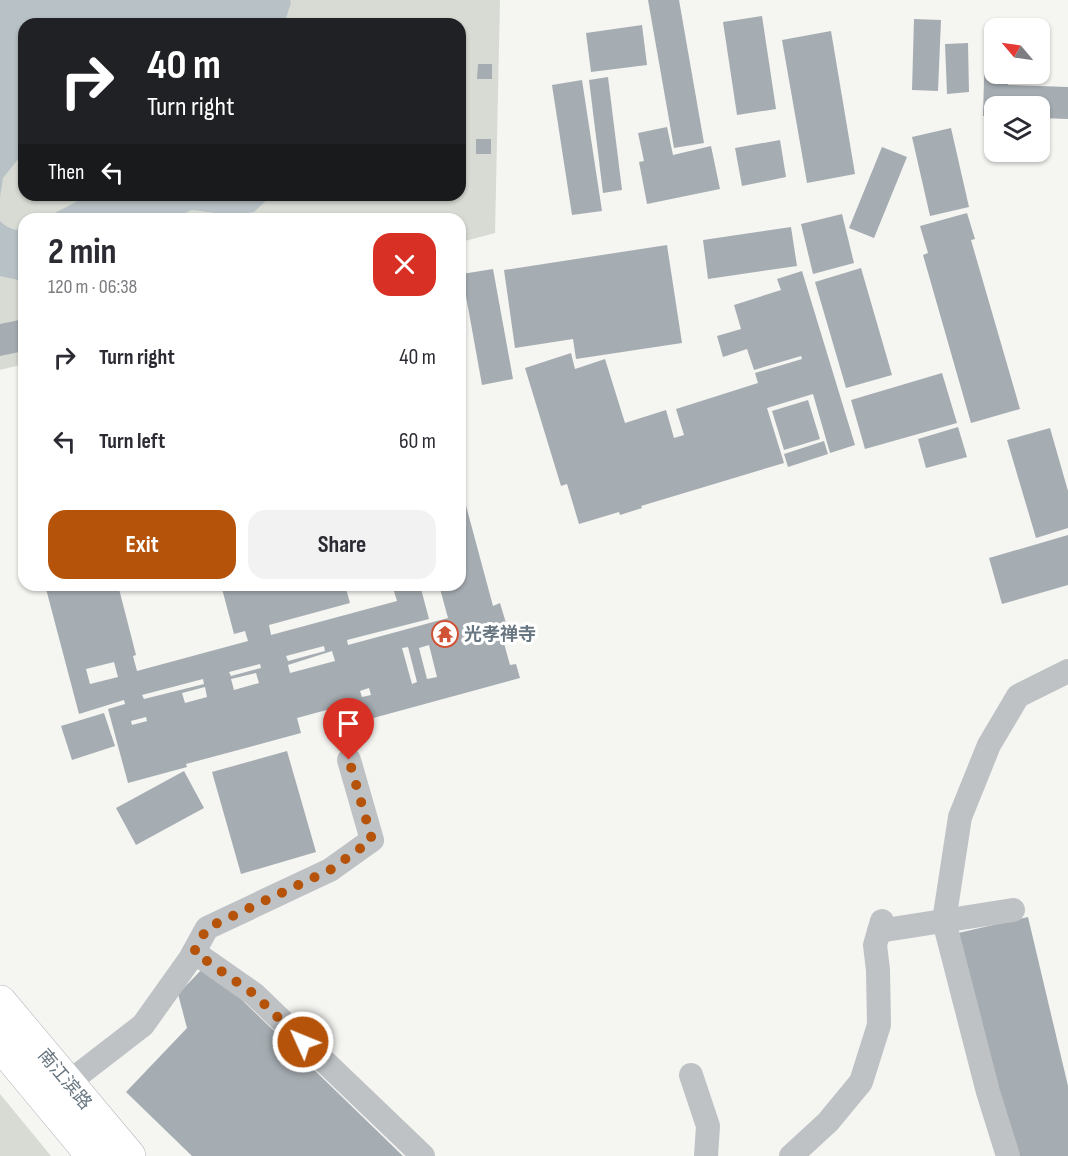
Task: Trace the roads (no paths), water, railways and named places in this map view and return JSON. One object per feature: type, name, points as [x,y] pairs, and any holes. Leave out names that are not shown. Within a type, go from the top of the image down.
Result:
[{"type":"main road","name":"南江滨路","points":[[0,1002],[57,1091],[93,1156]]},
{"type":"main road","name":"南江滨路","points":[[0,1044],[57,1091],[129,1156]]},
{"type":"street","points":[[1008,1156],[988,1092],[944,921],[960,817],[989,745],[1018,696],[1068,671]]},
{"type":"street","points":[[57,1091],[143,1025],[194,952],[207,928],[330,870],[372,840],[349,760]]},
{"type":"street","points":[[791,1156],[828,1122],[861,1082],[879,1025],[875,945],[880,926],[944,921],[1013,910]]},
{"type":"street","points":[[194,952],[254,994],[423,1156]]},
{"type":"street","points":[[691,1075],[708,1126],[705,1156]]},
{"type":"place","name":"光孝禅寺","points":[[445,634]]}]
